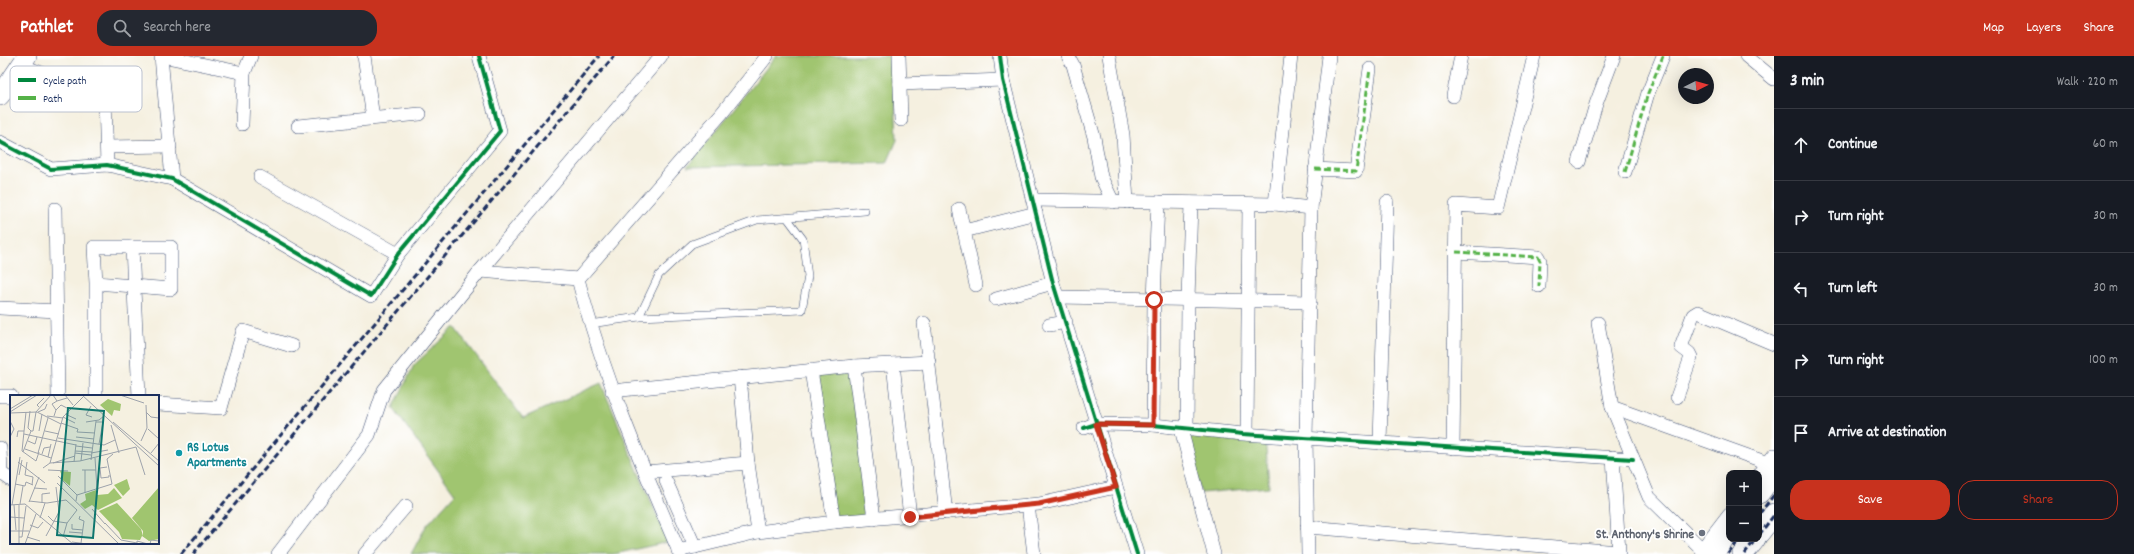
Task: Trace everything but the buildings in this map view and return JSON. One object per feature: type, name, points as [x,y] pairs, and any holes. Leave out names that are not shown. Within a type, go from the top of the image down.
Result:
[{"type":"main road","points":[[0,96],[10,81]]},
{"type":"main road","points":[[1762,486],[1772,464]]},
{"type":"main road","points":[[1762,529],[1774,514]]},
{"type":"main road","points":[[1707,552],[1726,535]]},
{"type":"main road","points":[[1743,554],[1753,542]]},
{"type":"street","points":[[172,179],[161,56],[244,73]]},
{"type":"street","points":[[242,124],[244,73],[251,56]]},
{"type":"street","points":[[364,56],[373,118]]},
{"type":"street","points":[[0,142],[52,168],[107,165],[172,179],[371,296],[398,254],[500,131],[479,56]]},
{"type":"street","points":[[278,554],[369,435],[384,390],[480,271],[661,56]]},
{"type":"street","points":[[578,278],[722,113],[767,56]]},
{"type":"street","points":[[899,56],[901,120]]},
{"type":"street","points":[[1000,56],[1003,80],[1054,283],[1066,322],[1085,408],[1090,426],[1116,487],[1137,554]]},
{"type":"street","points":[[1068,56],[1073,64],[1094,137],[1101,177],[1120,202]]},
{"type":"street","points":[[1109,56],[1123,135],[1120,202]]},
{"type":"street","points":[[1275,204],[1291,56]]},
{"type":"street","points":[[1308,554],[1306,438],[1310,302],[1310,208],[1329,56]]},
{"type":"street","points":[[1453,96],[1461,56]]},
{"type":"street","points":[[1453,448],[1456,205],[1498,208],[1534,56]]},
{"type":"street","points":[[1579,162],[1596,104],[1614,56]]},
{"type":"street","points":[[1625,172],[1648,93],[1663,56]]},
{"type":"street","points":[[1746,56],[1769,74]]},
{"type":"street","points":[[1767,56],[1769,74]]},
{"type":"street","points":[[24,60],[37,66]]},
{"type":"street","points":[[1315,169],[1356,171],[1370,69]]},
{"type":"street","points":[[900,84],[1003,80]]},
{"type":"street","points":[[106,112],[107,165]]},
{"type":"street","points":[[298,126],[420,114]]},
{"type":"street","points":[[107,147],[170,146]]},
{"type":"street","points":[[260,177],[398,254]]},
{"type":"street","points":[[1033,200],[1275,204],[1310,208]]},
{"type":"street","points":[[1153,425],[1154,300],[1158,202]]},
{"type":"street","points":[[1380,443],[1387,202]]},
{"type":"street","points":[[1191,203],[1184,429],[1214,554]]},
{"type":"street","points":[[1247,434],[1249,204]]},
{"type":"street","points":[[55,209],[58,395]]},
{"type":"street","points":[[959,209],[976,285]]},
{"type":"street","points":[[964,231],[1036,213]]},
{"type":"street","points":[[96,283],[171,289],[171,247],[94,247],[96,283],[96,395]]},
{"type":"street","points":[[132,247],[139,395]]},
{"type":"street","points":[[1456,252],[1538,257],[1540,261],[1539,286]]},
{"type":"street","points":[[480,271],[578,278]]},
{"type":"street","points":[[578,278],[590,324],[612,391],[679,552],[694,544],[737,529]]},
{"type":"street","points":[[996,299],[1054,283]]},
{"type":"street","points":[[1059,297],[1249,302],[1310,302]]},
{"type":"street","points":[[0,308],[57,311]]},
{"type":"street","points":[[1677,397],[1691,357],[1689,353],[1681,347],[1692,314],[1698,312],[1774,344]]},
{"type":"street","points":[[1049,325],[1066,322]]},
{"type":"street","points":[[924,323],[946,513]]},
{"type":"street","points":[[1598,323],[1612,406],[1649,497],[1707,552],[1726,519]]},
{"type":"street","points":[[159,404],[221,408],[244,331],[292,346]]},
{"type":"street","points":[[612,391],[854,366],[929,362]]},
{"type":"street","points":[[893,364],[910,517]]},
{"type":"street","points":[[854,366],[874,519]]},
{"type":"street","points":[[811,370],[834,522]]},
{"type":"street","points":[[740,377],[748,463],[758,532]]},
{"type":"street","points":[[1612,406],[1772,464],[1762,472]]},
{"type":"street","points":[[1090,426],[1153,425],[1247,434],[1633,459]]},
{"type":"street","points":[[0,448],[1,473],[10,479]]},
{"type":"street","points":[[1307,527],[1619,552],[1612,457]]},
{"type":"street","points":[[645,472],[748,463]]},
{"type":"street","points":[[666,481],[694,544]]},
{"type":"street","points":[[694,544],[758,532],[834,522],[910,517],[1028,505],[1116,487]]},
{"type":"street","points":[[1028,505],[1034,554]]},
{"type":"street","points":[[365,554],[406,506]]},
{"type":"lane","points":[[638,317],[659,275],[692,244],[757,220],[864,211]]},
{"type":"lane","points":[[590,324],[638,317],[802,310],[808,276],[803,239],[788,218]]},
{"type":"green space","points":[[776,56],[893,56],[897,140],[887,163],[687,167]]},
{"type":"green space","points":[[455,327],[523,418],[601,383],[668,542],[614,554],[411,554],[426,526],[455,494],[393,408],[414,365]]},
{"type":"green space","points":[[854,366],[874,519],[834,522],[811,370]]},
{"type":"green space","points":[[1181,429],[1265,436],[1269,487],[1201,493]]},
{"type":"railway","points":[[181,554],[599,56]]},
{"type":"railway","points":[[193,554],[614,56]]},
{"type":"railway","points":[[1762,510],[1774,495]]},
{"type":"railway","points":[[1762,531],[1774,515]]},
{"type":"railway","points":[[1728,554],[1738,542]]},
{"type":"railway","points":[[1744,554],[1754,542]]},
{"type":"marked path","points":[[1625,172],[1648,93],[1663,56]]},
{"type":"marked path","points":[[1315,169],[1356,171],[1370,69]]},
{"type":"marked path","points":[[1456,252],[1538,257],[1540,261],[1539,286]]},
{"type":"cycle path","points":[[0,142],[51,169],[107,165],[172,179],[371,296],[398,254],[500,131],[479,56]]},
{"type":"cycle path","points":[[1000,56],[1003,80],[1053,283],[1137,554]]},
{"type":"cycle path","points":[[1084,428],[1096,424],[1153,425],[1243,434],[1633,459]]},
{"type":"place","name":"RS Lotus Apartments","points":[[179,453]]},
{"type":"place","name":"St. Anthony's Shrine","points":[[1702,533]]},
{"type":"route","points":[[910,517],[1039,504],[1116,487],[1096,424],[1153,425],[1154,300]]}]
